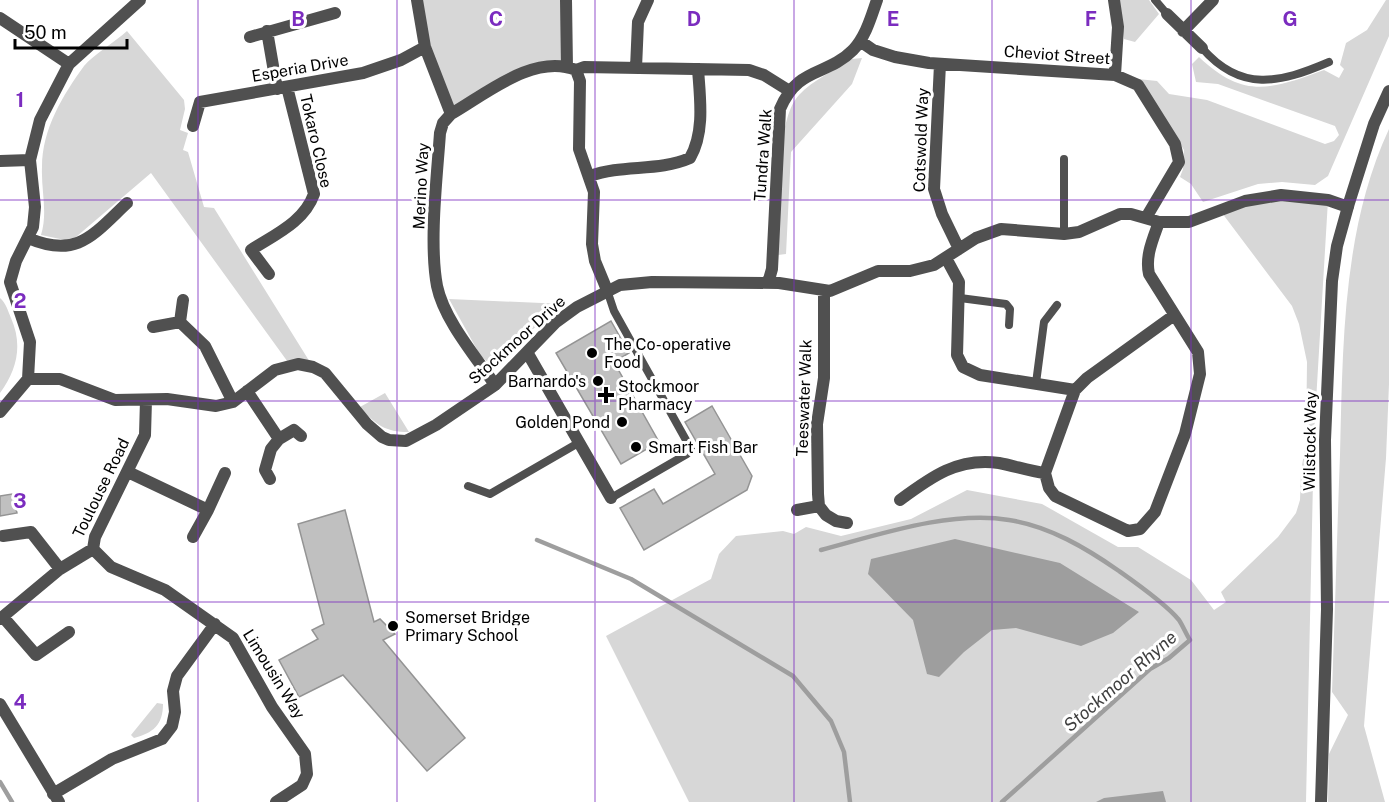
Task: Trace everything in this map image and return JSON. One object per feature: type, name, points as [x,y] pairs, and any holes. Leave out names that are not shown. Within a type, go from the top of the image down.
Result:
[{"type":"street","points":[[0,412],[28,379],[30,342],[6,289],[34,218],[30,160],[46,105],[69,63],[140,0]]},
{"type":"street","points":[[417,0],[425,47],[451,114],[528,70],[584,67],[749,70],[764,75],[788,90]]},
{"type":"street","points":[[566,0],[571,69],[580,81],[579,149],[594,192],[592,244],[607,290]]},
{"type":"street","points":[[636,69],[638,22],[648,0]]},
{"type":"street","name":"Tundra Walk","points":[[768,283],[773,252],[780,109],[788,90],[844,57],[860,41],[877,0]]},
{"type":"street","points":[[1114,0],[1118,27],[1115,75]]},
{"type":"street","points":[[1183,31],[1213,0]]},
{"type":"street","points":[[250,37],[335,13]]},
{"type":"street","points":[[1167,14],[1202,48]]},
{"type":"street","points":[[0,18],[69,63]]},
{"type":"street","points":[[267,31],[282,88]]},
{"type":"street","name":"Cheviot Street","points":[[860,41],[873,50],[895,57],[940,64],[1115,75],[1138,86],[1179,154],[1179,162],[1175,170],[1147,216]]},
{"type":"street","name":"Esperia Drive","points":[[193,126],[200,102],[363,73],[400,60],[425,47]]},
{"type":"street","name":"Cotswold Way","points":[[940,64],[934,189],[938,206],[959,249]]},
{"type":"street","points":[[590,176],[608,170],[666,166],[690,158],[695,149],[699,126],[698,69]]},
{"type":"street","name":"Tokaro Close","points":[[269,274],[252,250],[309,209],[314,194],[282,88]]},
{"type":"street","name":"Wilstock Way","points":[[1321,802],[1327,609],[1325,440],[1332,281],[1337,246],[1348,207],[1374,124],[1389,91]]},
{"type":"street","name":"Merino Way","points":[[451,114],[443,123],[440,133],[435,213],[437,286],[458,331],[495,385]]},
{"type":"street","points":[[0,161],[30,160]]},
{"type":"street","points":[[824,290],[841,288],[878,271],[922,269],[946,258],[990,231],[1001,229],[1064,234],[1079,232],[1120,214],[1147,216],[1159,222],[1189,222],[1230,205],[1281,195],[1328,200],[1348,207]]},
{"type":"street","points":[[28,238],[53,247],[76,244],[94,233],[127,202]]},
{"type":"street","points":[[1159,222],[1147,264],[1149,274],[1173,316],[1198,352],[1200,374],[1185,434],[1155,512],[1140,529],[1128,531],[1096,518],[1055,496],[1049,488],[1045,473],[1075,390],[1087,378],[1173,316]]},
{"type":"street","points":[[946,258],[959,282],[957,355],[963,367],[980,375],[1075,390]]},
{"type":"street","name":"Stockmoor Drive","points":[[233,402],[268,375],[286,365],[314,367],[333,380],[375,432],[396,441],[406,441],[436,425],[495,385],[555,323],[607,290],[620,285],[652,282],[790,283],[824,290]]},
{"type":"street","name":"Teeswater Walk","points":[[819,506],[817,432],[824,378],[824,290]]},
{"type":"street","points":[[180,322],[183,300]]},
{"type":"street","points":[[28,379],[60,379],[114,400],[167,399],[216,406],[233,402],[205,346],[180,322]]},
{"type":"street","points":[[153,327],[180,322]]},
{"type":"street","points":[[527,352],[611,498]]},
{"type":"street","points":[[247,392],[279,439]]},
{"type":"street","name":"Toulouse Road","points":[[2,618],[60,569],[93,549],[95,537],[145,435],[146,400]]},
{"type":"street","points":[[270,479],[265,470],[271,449],[279,439],[294,430],[301,436]]},
{"type":"street","points":[[900,500],[928,478],[958,464],[999,463],[1045,473]]},
{"type":"street","points":[[128,472],[207,510]]},
{"type":"street","points":[[193,537],[225,473]]},
{"type":"street","points":[[797,510],[819,506],[836,521],[848,523]]},
{"type":"street","points":[[3,536],[32,532],[60,569]]},
{"type":"street","name":"Limousin Way","points":[[93,549],[111,567],[165,591],[215,624],[233,638],[241,648],[272,707],[305,754],[306,774],[302,785],[276,802]]},
{"type":"street","points":[[2,618],[36,655],[69,632]]},
{"type":"street","points":[[0,704],[56,798],[112,759],[162,739],[172,726],[175,712],[173,691],[177,676],[215,624]]},
{"type":"lane","points":[[1155,0],[1167,14]]},
{"type":"lane","points":[[1202,48],[1214,63],[1229,72],[1251,80],[1274,81],[1296,76],[1329,62]]},
{"type":"lane","points":[[1064,159],[1064,234]]},
{"type":"lane","points":[[607,290],[614,311],[691,449],[687,454],[611,498]]},
{"type":"lane","points":[[960,298],[1006,304],[1010,309],[1009,326]]},
{"type":"lane","points":[[1036,384],[1044,322],[1057,305]]},
{"type":"lane","points":[[468,486],[490,494],[580,442]]},
{"type":"shaded area","points":[[417,0],[566,0],[567,67],[546,67],[451,114]]},
{"type":"shaded area","points":[[1119,0],[1149,0],[1159,14],[1135,42],[1124,39]]},
{"type":"shaded area","points":[[1386,0],[1389,0],[1389,36],[1328,176],[1315,185],[1282,182],[1258,184],[1203,202],[1191,184],[1180,177],[1184,150],[1138,79],[1157,81],[1169,94],[1207,100],[1325,144],[1334,141],[1339,135],[1335,126],[1218,84],[1196,82],[1192,64],[1199,57],[1230,80],[1259,87],[1289,82],[1324,70],[1339,78],[1344,69],[1340,65],[1346,43],[1367,30]]},
{"type":"shaded area","points":[[127,31],[184,100],[185,109],[180,130],[188,133],[183,150],[188,152],[204,207],[214,208],[313,367],[290,365],[151,173],[76,237],[65,240],[41,235],[44,218],[43,153],[55,113],[84,66]]},
{"type":"shaded area","points":[[862,58],[852,84],[791,152],[786,254],[778,255],[778,195],[782,148],[785,126],[791,108],[799,95],[817,80],[852,59]]},
{"type":"shaded area","points":[[1389,129],[1389,384],[1386,458],[1364,726],[1385,802],[1328,802],[1329,754],[1348,715],[1332,692],[1344,331],[1348,289],[1362,207]]},
{"type":"shaded area","points":[[1328,200],[1314,435],[1306,802],[689,802],[606,636],[711,579],[719,554],[736,536],[783,531],[794,534],[806,527],[841,536],[911,519],[967,490],[1042,504],[1118,547],[1138,547],[1191,580],[1214,610],[1226,602],[1221,592],[1278,537],[1296,513],[1300,500],[1301,471],[1306,443],[1307,362],[1299,324],[1292,306],[1219,209],[1245,201]]},
{"type":"shaded area","points":[[0,298],[7,307],[15,328],[17,348],[11,375],[0,393]]},
{"type":"shaded area","points":[[449,299],[564,304],[533,329],[499,365],[493,367],[480,355]]},
{"type":"shaded area","points":[[385,393],[409,432],[387,429],[360,407]]},
{"type":"shaded area","points":[[955,539],[1060,563],[1139,612],[1113,633],[1081,646],[1016,628],[992,630],[964,652],[939,677],[927,674],[913,620],[868,574],[871,559]]},
{"type":"shaded area","points":[[157,703],[163,704],[159,723],[147,734],[134,738],[131,735]]},
{"type":"shaded area","points":[[1163,791],[1166,802],[1096,802],[1104,798]]},
{"type":"building","points":[[611,321],[629,353],[614,362],[659,442],[621,464],[556,353]]},
{"type":"building","points":[[712,406],[752,476],[747,490],[644,550],[620,508],[654,489],[663,504],[715,474],[685,422]]},
{"type":"building","points":[[12,494],[17,513],[0,516],[0,496]]},
{"type":"building","points":[[345,510],[374,622],[380,619],[395,634],[383,640],[465,738],[427,771],[343,675],[299,697],[279,660],[318,639],[312,630],[324,624],[298,524]]},
{"type":"waterway","name":"Stockmoor Rhyne","points":[[821,550],[890,531],[939,521],[963,518],[1009,520],[1038,527],[1080,546],[1142,588],[1167,607],[1179,620],[1190,640],[1169,658],[1150,669],[1002,802]]},
{"type":"waterway","points":[[537,540],[631,579],[793,676],[831,721],[844,752],[850,802]]},
{"type":"waterway","name":"Stockmoor Rhyne","points":[[0,782],[12,802]]},
{"type":"place","name":"The Co-operative Food","points":[[592,353]]},
{"type":"place","name":"Barnardo's","points":[[598,381]]},
{"type":"place","name":"Stockmoor Pharmacy","points":[[606,395]]},
{"type":"place","name":"Golden Pond","points":[[622,422]]},
{"type":"place","name":"Smart Fish Bar","points":[[636,447]]},
{"type":"place","name":"Somerset Bridge Primary School","points":[[393,626]]}]
